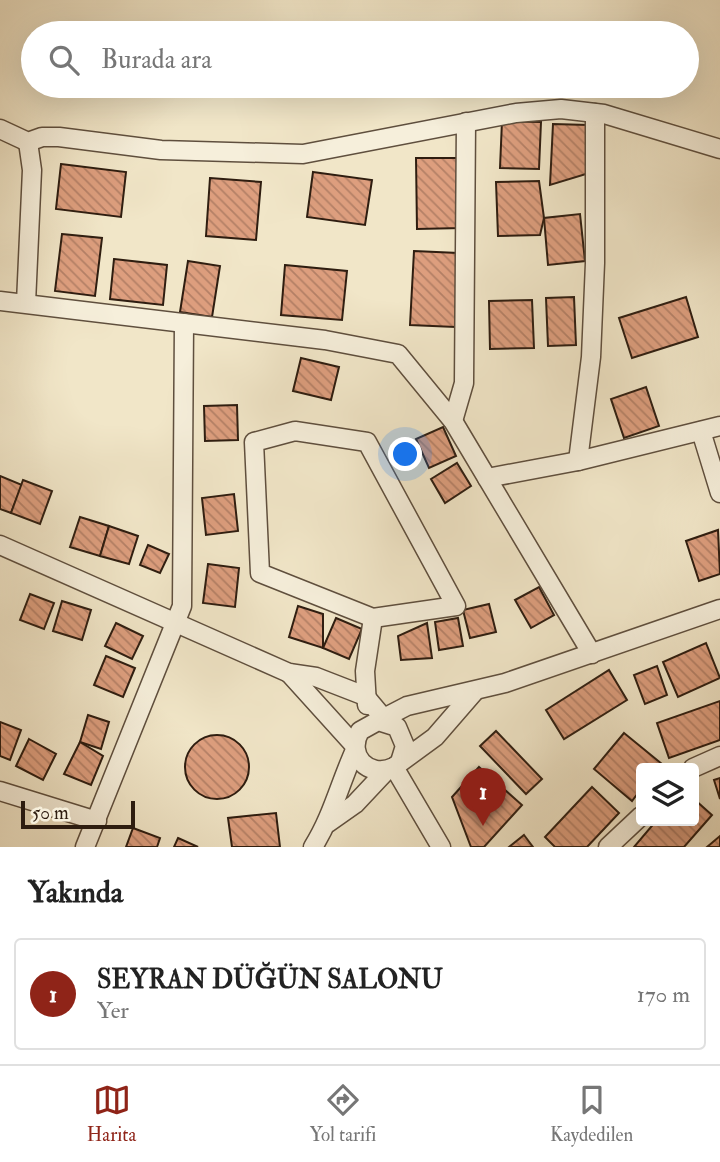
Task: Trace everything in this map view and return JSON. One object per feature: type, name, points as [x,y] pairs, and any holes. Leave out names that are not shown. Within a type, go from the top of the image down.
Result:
[{"type":"street","points":[[0,129],[28,142],[42,137],[59,137],[161,150],[303,154],[466,122],[549,110],[595,113],[720,149]]},
{"type":"street","points":[[578,461],[591,357],[596,262],[595,113]]},
{"type":"street","points":[[453,421],[464,383],[466,122]]},
{"type":"street","points":[[26,303],[32,170],[28,142]]},
{"type":"street","points":[[0,301],[325,340],[398,354],[453,421],[592,654]]},
{"type":"street","points":[[85,847],[182,606],[184,323]]},
{"type":"street","points":[[487,478],[578,461],[720,426]]},
{"type":"street","points":[[295,431],[367,442],[456,606],[373,618],[260,573],[254,442],[295,431]]},
{"type":"street","points":[[701,431],[720,493]]},
{"type":"street","points":[[0,545],[289,673],[316,677],[365,696]]},
{"type":"street","points":[[313,847],[328,823],[358,734],[379,721],[407,706],[441,696],[474,692],[720,609]]},
{"type":"street","points":[[328,823],[355,804],[405,750],[404,738],[397,727],[379,721],[365,696],[365,671],[373,618]]},
{"type":"street","points":[[289,673],[355,748],[366,767],[393,766],[436,737],[474,692]]},
{"type":"street","points":[[699,765],[720,756]]},
{"type":"street","points":[[393,766],[441,847]]},
{"type":"street","points":[[0,791],[97,821]]},
{"type":"street","points":[[608,847],[636,821]]},
{"type":"building","points":[[502,121],[541,122],[539,169],[500,168]]},
{"type":"building","points":[[553,124],[588,125],[586,174],[550,185]]},
{"type":"building","points":[[416,158],[461,158],[462,228],[417,229]]},
{"type":"building","points":[[61,164],[126,172],[121,217],[56,209]]},
{"type":"building","points":[[313,172],[372,180],[365,225],[307,217]]},
{"type":"building","points":[[210,178],[261,182],[256,240],[206,236]]},
{"type":"building","points":[[539,181],[544,218],[540,235],[498,236],[496,182]]},
{"type":"building","points":[[580,214],[585,261],[548,265],[544,218]]},
{"type":"building","points":[[62,234],[102,238],[95,296],[55,291]]},
{"type":"building","points":[[414,251],[458,253],[455,327],[410,325]]},
{"type":"building","points":[[114,259],[167,265],[163,305],[110,299]]},
{"type":"building","points":[[188,261],[220,266],[212,317],[180,312]]},
{"type":"building","points":[[285,265],[347,271],[342,320],[281,315]]},
{"type":"building","points":[[574,297],[576,345],[548,346],[546,298]]},
{"type":"building","points":[[686,297],[698,337],[632,358],[619,318]]},
{"type":"building","points":[[532,300],[534,348],[490,349],[489,301]]},
{"type":"building","points":[[301,358],[339,367],[331,400],[293,391]]},
{"type":"building","points":[[646,387],[659,426],[624,438],[611,399]]},
{"type":"building","points":[[237,405],[238,440],[205,441],[204,406]]},
{"type":"building","points":[[443,427],[456,456],[429,468],[416,439]]},
{"type":"building","points":[[457,463],[471,486],[445,503],[431,479]]},
{"type":"building","points":[[0,476],[22,485],[11,513],[0,509]]},
{"type":"building","points":[[23,480],[52,491],[40,524],[11,513]]},
{"type":"building","points":[[234,494],[238,531],[206,535],[202,498]]},
{"type":"building","points":[[80,517],[109,526],[100,556],[70,547]]},
{"type":"building","points":[[109,526],[138,536],[129,564],[100,556]]},
{"type":"building","points":[[718,530],[720,574],[699,581],[686,541]]},
{"type":"building","points":[[148,545],[169,554],[160,573],[140,565]]},
{"type":"building","points":[[208,564],[239,568],[235,607],[203,603]]},
{"type":"building","points":[[539,587],[554,615],[531,628],[515,600]]},
{"type":"building","points":[[30,594],[54,603],[44,629],[20,620]]},
{"type":"building","points":[[62,601],[91,610],[82,640],[53,631]]},
{"type":"building","points":[[489,604],[496,632],[470,638],[463,610]]},
{"type":"building","points":[[298,606],[323,614],[323,648],[289,637]]},
{"type":"building","points":[[336,618],[362,629],[349,659],[323,648]]},
{"type":"building","points":[[458,618],[463,646],[439,650],[435,622]]},
{"type":"building","points":[[116,623],[143,636],[132,659],[105,646]]},
{"type":"building","points":[[427,623],[432,658],[401,660],[398,636]]},
{"type":"building","points":[[706,643],[720,678],[678,697],[663,662]]},
{"type":"building","points":[[106,656],[135,668],[123,697],[94,685]]},
{"type":"building","points":[[657,666],[667,695],[645,704],[634,675]]},
{"type":"building","points":[[609,670],[627,700],[564,739],[546,710]]},
{"type":"building","points":[[720,701],[720,740],[669,758],[657,723]]},
{"type":"building","points":[[88,715],[109,722],[101,749],[80,742]]},
{"type":"building","points":[[0,722],[21,730],[10,760],[0,756]]},
{"type":"building","points":[[496,731],[542,779],[526,794],[480,746]]},
{"type":"building","points":[[624,733],[661,763],[636,763],[636,796],[632,801],[594,769]]},
{"type":"building","points":[[211,735],[223,735],[240,744],[247,755],[247,779],[240,790],[223,799],[211,799],[199,794],[190,785],[185,773],[185,761],[190,749],[199,740]]},
{"type":"building","points":[[29,739],[56,754],[43,780],[16,766]]},
{"type":"building","points":[[80,742],[103,756],[91,785],[64,774]]},
{"type":"building","points":[[479,767],[522,805],[484,847],[471,847],[452,797]]},
{"type":"building","points":[[720,778],[720,799],[714,780]]},
{"type":"building","points":[[592,787],[619,813],[587,847],[555,847],[545,837]]},
{"type":"building","points":[[699,803],[712,815],[684,847],[634,847],[652,826],[699,826]]},
{"type":"building","points":[[276,813],[280,847],[232,847],[228,818]]},
{"type":"building","points":[[133,828],[160,838],[157,847],[126,847]]},
{"type":"building","points":[[524,835],[533,847],[509,847]]},
{"type":"building","points":[[720,836],[720,847],[707,847]]},
{"type":"building","points":[[178,838],[198,847],[174,847]]},
{"type":"place","name":"SEYRAN DÜĞÜN SALONU","points":[[483,826]]}]
